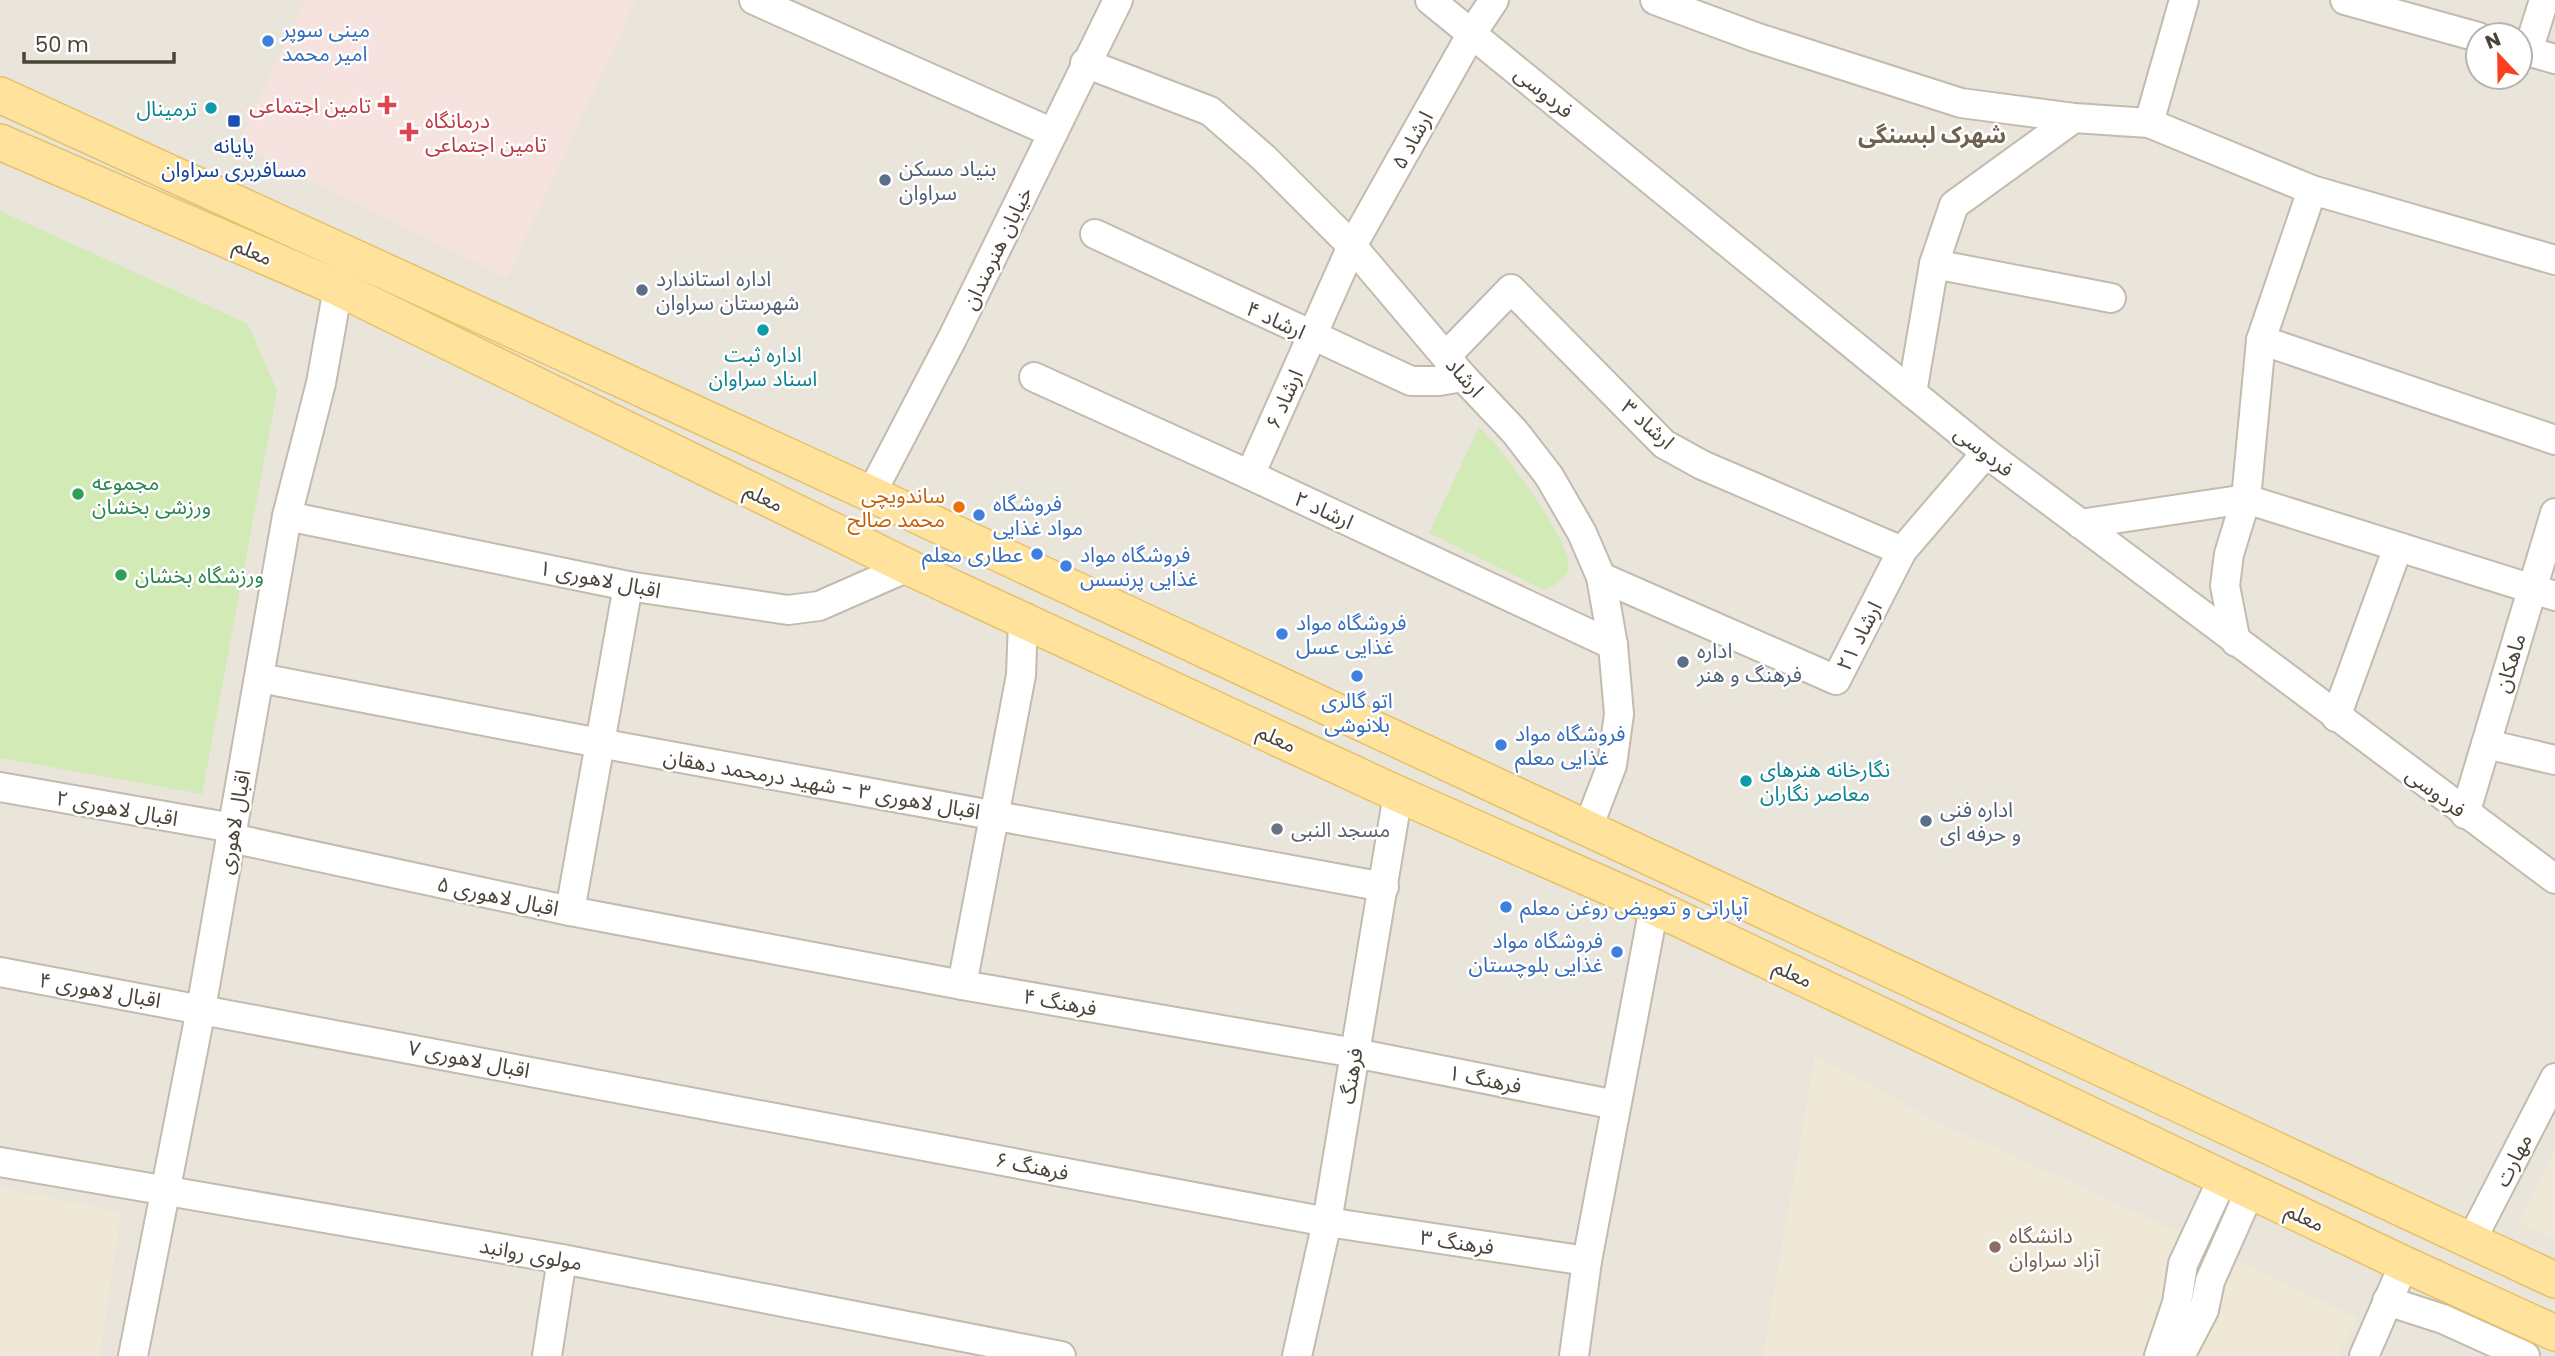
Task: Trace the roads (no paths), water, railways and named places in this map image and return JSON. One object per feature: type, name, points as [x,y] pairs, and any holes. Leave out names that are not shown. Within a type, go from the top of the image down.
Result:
[{"type":"main road","name":"معلم","points":[[0,95],[871,494],[2555,1280]]},
{"type":"main road","name":"معلم","points":[[0,142],[338,288],[908,567],[1398,794],[1654,907],[2404,1264],[2555,1333]]},
{"type":"main road","points":[[1398,794],[1420,752]]},
{"type":"street","points":[[754,0],[1053,133]]},
{"type":"street","name":"خیابان هنرمندان","points":[[871,494],[953,337],[1118,0]]},
{"type":"street","name":"فردوسی","points":[[1430,0],[1986,453],[2555,880]]},
{"type":"street","name":"ارشاد ۵","points":[[1352,246],[1472,33],[1494,0]]},
{"type":"street","points":[[1655,0],[1755,37],[1961,103],[2149,123],[2312,190],[2555,260]]},
{"type":"street","points":[[2149,123],[2184,0]]},
{"type":"street","points":[[2346,0],[2464,33]]},
{"type":"street","points":[[2534,25],[2544,0]]},
{"type":"street","points":[[2534,53],[2555,59]]},
{"type":"street","name":"ارشاد","points":[[1085,63],[1210,111],[1264,158],[1352,246],[1454,367],[1515,432],[1549,476],[1582,533],[1601,577],[1613,645],[1619,714],[1612,765],[1587,830]]},
{"type":"street","points":[[1912,393],[1934,264],[1954,205],[2074,117]]},
{"type":"street","points":[[2236,642],[2225,586],[2229,554],[2246,499],[2261,340],[2312,190]]},
{"type":"street","name":"ارشاد ۴","points":[[1095,234],[1411,381],[1439,381],[1454,367]]},
{"type":"street","name":"ارشاد ۶","points":[[1250,475],[1352,246]]},
{"type":"street","points":[[1934,264],[2111,298]]},
{"type":"street","name":"اقبال لاهوری","points":[[133,1356],[201,1009],[288,516],[321,383],[338,288]]},
{"type":"street","name":"ارشاد ۳","points":[[1454,367],[1511,289],[1664,444],[1714,470],[1902,551]]},
{"type":"street","points":[[2261,340],[2555,440]]},
{"type":"street","name":"ارشاد ۲","points":[[1034,377],[1613,645]]},
{"type":"street","name":"ارشاد ۲۱","points":[[1601,577],[1836,680],[1902,551],[1986,453]]},
{"type":"street","points":[[2080,524],[2246,499],[2544,593]]},
{"type":"street","name":"ماهکان","points":[[2465,814],[2486,744],[2544,593],[2555,513]]},
{"type":"street","name":"اقبال لاهوری ۱","points":[[288,516],[628,586],[788,610],[819,606],[908,567]]},
{"type":"street","points":[[2336,717],[2398,547]]},
{"type":"street","points":[[570,911],[628,586]]},
{"type":"street","points":[[962,985],[1021,675],[1023,621]]},
{"type":"street","name":"اقبال لاهوری ۳ - شهید درمحمد دهقان","points":[[260,678],[1384,887]]},
{"type":"street","points":[[2486,744],[2555,760]]},
{"type":"street","name":"اقبال لاهوری ۲","points":[[0,787],[232,833]]},
{"type":"street","name":"فرهنگ","points":[[1297,1356],[1327,1222],[1398,794]]},
{"type":"street","name":"اقبال لاهوری ۵","points":[[232,833],[570,911],[766,948]]},
{"type":"street","points":[[1574,1356],[1587,1261],[1654,907]]},
{"type":"street","name":"فرهنگ ۴","points":[[766,948],[962,985],[1355,1052]]},
{"type":"street","name":"اقبال لاهوری ۴","points":[[0,972],[201,1009]]},
{"type":"street","name":"اقبال لاهوری ۷","points":[[201,1009],[737,1110]]},
{"type":"street","name":"فرهنگ ۱","points":[[1355,1052],[1616,1105]]},
{"type":"street","name":"مهارت","points":[[2471,1241],[2555,1078]]},
{"type":"street","name":"فرهنگ ۶","points":[[737,1110],[1327,1222]]},
{"type":"street","name":"مولوی روانبد","points":[[0,1162],[562,1259],[972,1348],[1061,1356]]},
{"type":"street","points":[[2159,1356],[2177,1303],[2183,1264],[2236,1184]]},
{"type":"street","points":[[2180,1356],[2204,1310],[2236,1184]]},
{"type":"street","name":"فرهنگ ۳","points":[[1327,1222],[1587,1261]]},
{"type":"street","points":[[547,1356],[562,1259]]},
{"type":"street","points":[[2364,1356],[2404,1264]]},
{"type":"street","points":[[2387,1301],[2443,1319],[2525,1356]]},
{"type":"place","name":"مینی سوپر امیر محمد","points":[[268,41]]},
{"type":"place","name":"تامین اجتماعی","points":[[387,105]]},
{"type":"place","name":"ترمینال","points":[[211,108]]},
{"type":"place","name":"پایانه مسافربری سراوان","points":[[234,121]]},
{"type":"place","name":"درمانگاه تامین اجتماعی","points":[[409,132]]},
{"type":"place","name":"بنیاد مسکن سراوان","points":[[885,180]]},
{"type":"place","name":"اداره استاندارد شهرستان سراوان","points":[[642,290]]},
{"type":"place","name":"اداره ثبت اسناد سراوان","points":[[763,330]]},
{"type":"place","name":"مجموعه ورزشی بخشان","points":[[78,494]]},
{"type":"place","name":"ساندویچی محمد صالح","points":[[959,507]]},
{"type":"place","name":"فروشگاه مواد غذایی","points":[[979,515]]},
{"type":"place","name":"عطاری معلم","points":[[1037,554]]},
{"type":"place","name":"فروشگاه مواد غذایی پرنسس","points":[[1066,566]]},
{"type":"place","name":"ورزشگاه بخشان","points":[[121,575]]},
{"type":"place","name":"فروشگاه مواد غذایی عسل","points":[[1282,634]]},
{"type":"place","name":"اداره فرهنگ و هنر","points":[[1683,662]]},
{"type":"place","name":"اتو گالری بلانوشی","points":[[1357,676]]},
{"type":"place","name":"فروشگاه مواد غذایی معلم","points":[[1501,745]]},
{"type":"place","name":"نگارخانه هنرهای معاصر نگاران","points":[[1746,781]]},
{"type":"place","name":"اداره فنی و حرفه ای","points":[[1926,821]]},
{"type":"place","name":"مسجد النبی","points":[[1277,829]]},
{"type":"place","name":"آپاراتی و تعویض روغن معلم","points":[[1506,907]]},
{"type":"place","name":"فروشگاه مواد غذایی بلوچستان","points":[[1617,952]]},
{"type":"place","name":"دانشگاه آزاد سراوان","points":[[1995,1247]]},
{"type":"district","name":"شهرک لبسنگی","points":[[1932,135]]}]
